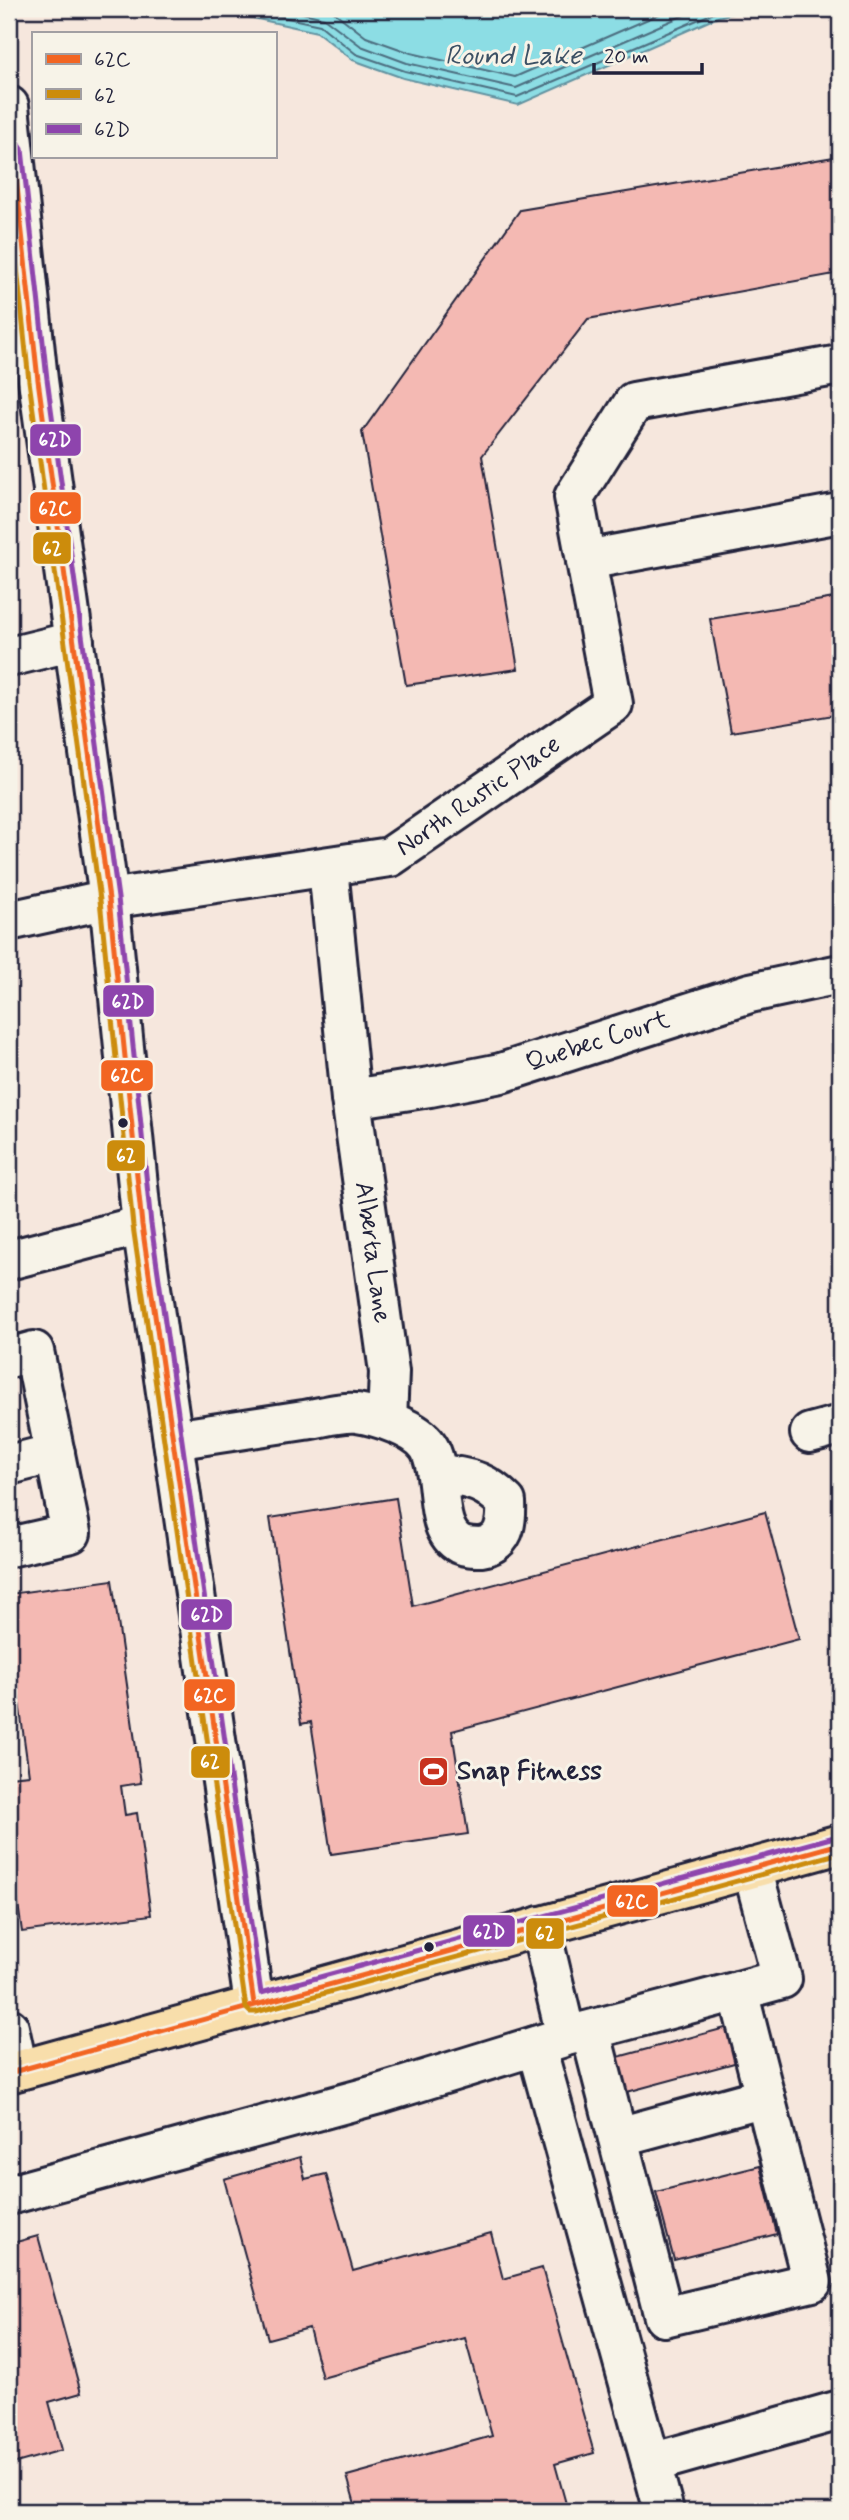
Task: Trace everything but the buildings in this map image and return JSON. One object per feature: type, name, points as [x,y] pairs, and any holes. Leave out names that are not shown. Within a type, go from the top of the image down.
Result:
[{"type":"main road","points":[[13,2072],[840,1844]]},
{"type":"street","points":[[9,106],[11,151],[38,380],[108,899],[142,1225],[254,2004]]},
{"type":"street","name":"North Rustic Place","points":[[9,922],[108,899],[390,858],[612,704],[574,497],[634,402],[840,365]]},
{"type":"street","points":[[586,560],[840,513]]},
{"type":"street","points":[[9,657],[74,641]]},
{"type":"street","name":"Alberta Lane","points":[[328,868],[351,1099],[389,1371],[387,1420]]},
{"type":"street","name":"Quebec Court","points":[[351,1099],[501,1073],[750,993],[840,974]]},
{"type":"street","points":[[9,1260],[142,1225]]},
{"type":"street","points":[[9,1358],[34,1351],[71,1533],[9,1546]]},
{"type":"street","points":[[173,1440],[354,1413],[387,1420],[428,1445],[437,1473]]},
{"type":"street","points":[[9,1465],[55,1454]]},
{"type":"street","points":[[9,2195],[379,2094],[564,2037],[782,1979],[752,1868]]},
{"type":"street","points":[[540,1926],[651,2463],[664,2511]]},
{"type":"street","points":[[564,2037],[618,2137],[664,2317],[812,2282],[738,1990]]},
{"type":"street","points":[[9,2028],[13,2072]]},
{"type":"street","points":[[618,2137],[765,2097]]},
{"type":"street","points":[[651,2463],[840,2410]]},
{"type":"water","name":"Round Lake","points":[[212,9],[749,9],[718,17],[518,105],[403,78],[353,60],[317,32]]},
{"type":"transit line","name":"62D","points":[[9,142],[17,142],[22,149],[47,379],[118,898],[151,1224],[261,1993],[838,1836]]},
{"type":"transit line","name":"62C","points":[[9,152],[13,150],[38,380],[109,899],[142,1225],[254,2004]]},
{"type":"transit line","name":"62","points":[[9,192],[29,381],[100,900],[133,1226],[246,2008],[250,2012],[256,2012],[840,1853]]},
{"type":"transit line","name":"62C","points":[[9,2073],[840,1844]]},
{"type":"place","name":"Snap Fitness","points":[[434,1772]]}]
